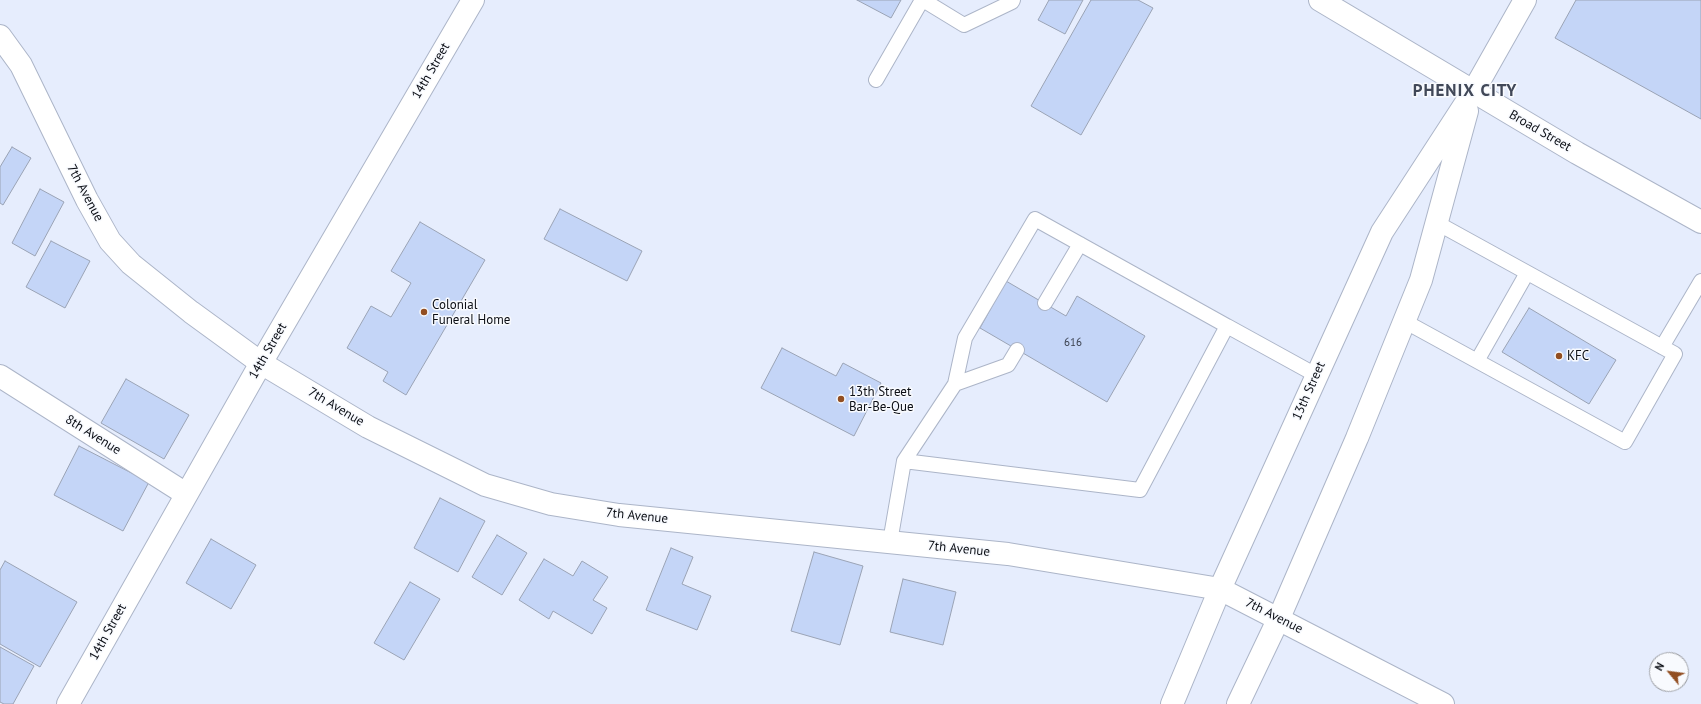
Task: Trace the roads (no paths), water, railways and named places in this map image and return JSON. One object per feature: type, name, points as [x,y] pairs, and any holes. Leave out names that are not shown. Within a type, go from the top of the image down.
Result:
[{"type":"street","name":"14th Street","points":[[68,704],[261,363],[473,0]]},
{"type":"street","name":"Broad Street","points":[[1320,0],[1577,153],[1701,222]]},
{"type":"street","name":"13th Street","points":[[1172,704],[1220,589],[1382,232],[1473,92],[1525,0]]},
{"type":"street","name":"7th Avenue","points":[[0,36],[20,65],[87,200],[110,241],[131,264],[191,312],[261,363],[368,427],[486,485],[551,504],[619,515],[1008,554],[1220,589],[1279,618],[1443,704]]},
{"type":"street","name":"13th Street","points":[[1238,704],[1279,618],[1357,438],[1421,280],[1473,92]]},
{"type":"street","name":"8th Avenue","points":[[0,376],[186,494]]},
{"type":"lane","points":[[876,80],[923,0],[964,24],[1012,2],[1013,0]]},
{"type":"lane","points":[[890,542],[904,461],[955,384],[966,338],[1035,219],[1316,375]]},
{"type":"lane","points":[[1404,321],[1625,442],[1675,354],[1437,223]]},
{"type":"lane","points":[[1044,303],[1080,244]]},
{"type":"lane","points":[[1477,361],[1527,273]]},
{"type":"lane","points":[[1662,347],[1701,280]]},
{"type":"lane","points":[[904,461],[1140,490],[1227,326]]},
{"type":"lane","points":[[955,384],[1008,365],[1017,350]]},
{"type":"place","name":"Colonial Funeral Home","points":[[424,312]]},
{"type":"place","name":"KFC","points":[[1559,356]]},
{"type":"place","name":"13th Street Bar-Be-Que","points":[[841,399]]},
{"type":"district","name":"PHENIX CITY","points":[[1465,91]]}]
